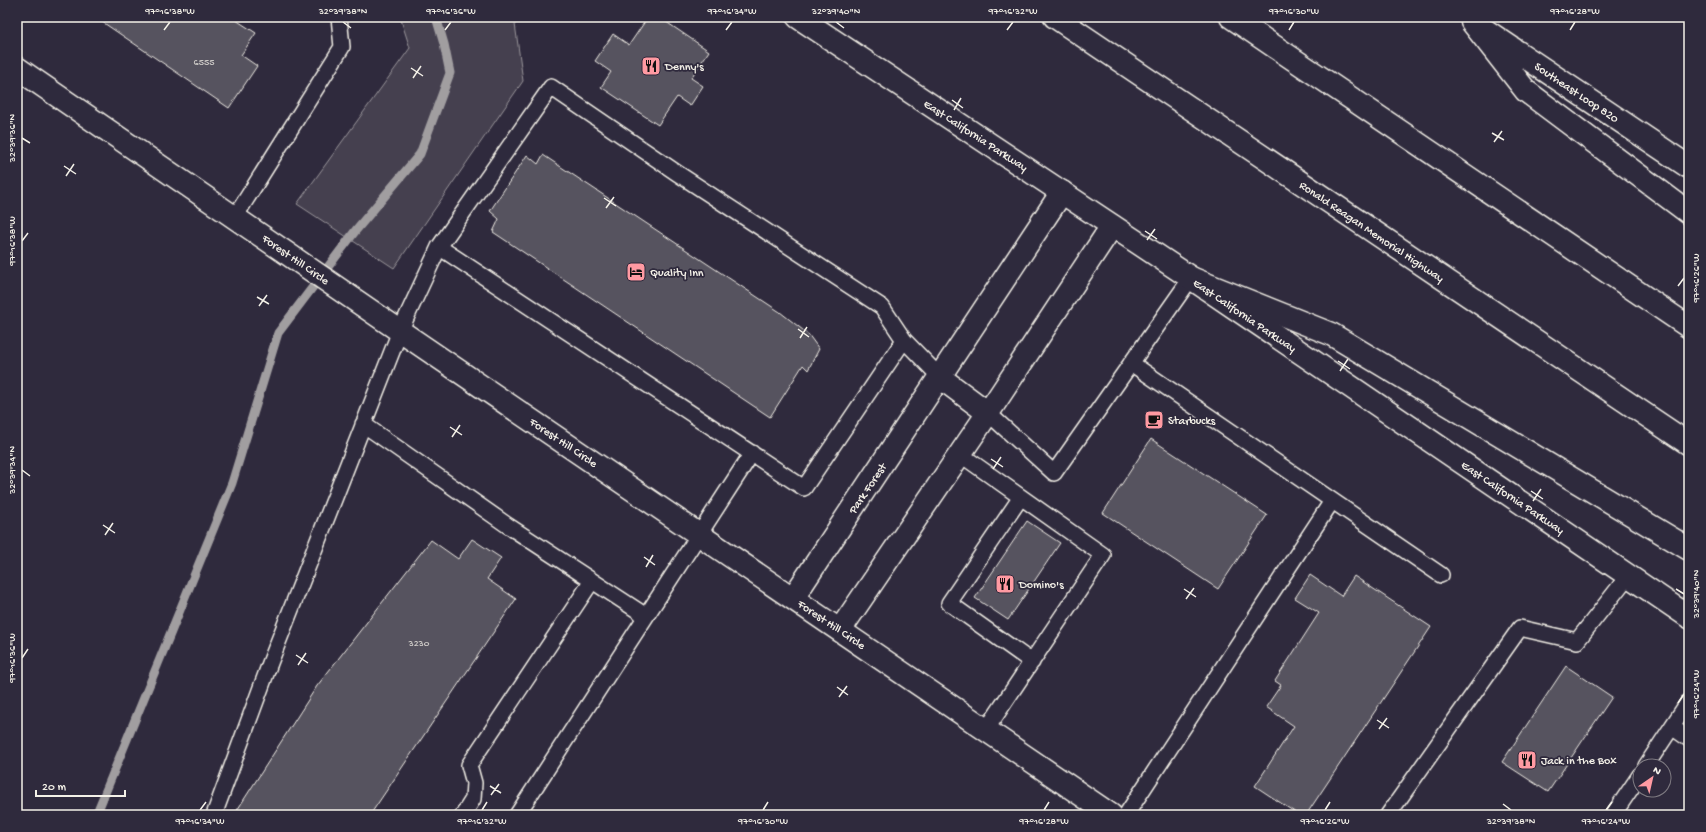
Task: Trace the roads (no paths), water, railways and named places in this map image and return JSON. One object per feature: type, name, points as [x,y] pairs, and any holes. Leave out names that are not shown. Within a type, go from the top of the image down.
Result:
[{"type":"main road","name":"East California Parkway","points":[[798,17],[1191,278],[1689,617]]},
{"type":"main road","name":"Ronald Reagan Memorial Highway","points":[[1055,17],[1689,444]]},
{"type":"main road","points":[[1230,17],[1689,327]]},
{"type":"main road","points":[[1469,20],[1526,91],[1689,213]]},
{"type":"main road","name":"Southeast Loop 820","points":[[1469,20],[1689,167]]},
{"type":"main road","name":"Forest Hill Circle","points":[[17,68],[400,331],[1111,815]]},
{"type":"main road","name":"Park Forest","points":[[793,598],[1062,192]]},
{"type":"main road","points":[[840,630],[988,413],[1112,226]]},
{"type":"main road","points":[[1191,278],[1331,334],[1689,549]]},
{"type":"main road","points":[[940,378],[988,413]]},
{"type":"lane","points":[[235,217],[342,47],[339,17]]},
{"type":"lane","points":[[214,815],[270,664],[400,331],[440,247],[550,87],[677,173],[882,307],[904,340],[940,378]]},
{"type":"lane","points":[[440,247],[804,488],[904,340]]},
{"type":"lane","points":[[988,413],[1054,473],[1191,278]]},
{"type":"lane","points":[[1131,363],[1441,575]]},
{"type":"lane","points":[[363,424],[506,525],[646,616]]},
{"type":"lane","points":[[517,815],[752,453]]},
{"type":"lane","points":[[960,454],[1103,555],[986,730]]},
{"type":"lane","points":[[1021,497],[949,603],[1032,662]]},
{"type":"lane","points":[[1126,815],[1332,501]]},
{"type":"lane","points":[[1388,815],[1520,628],[1577,641],[1628,576]]},
{"type":"lane","points":[[463,815],[473,799],[474,782],[469,765],[592,581]]},
{"type":"lane","points":[[1651,758],[1689,702]]},
{"type":"lane","points":[[1672,727],[1689,739]]},
{"type":"lane","points":[[1613,815],[1632,787]]},
{"type":"waterway","points":[[96,815],[232,483],[278,333],[356,230],[420,154],[450,73],[444,44],[436,17]]},
{"type":"place","name":"Denny's","points":[[651,66]]},
{"type":"place","name":"Quality Inn","points":[[636,272]]},
{"type":"place","name":"Starbucks","points":[[1154,420]]},
{"type":"place","name":"Domino's","points":[[1005,584]]},
{"type":"place","name":"Jack in the Box","points":[[1527,760]]}]
